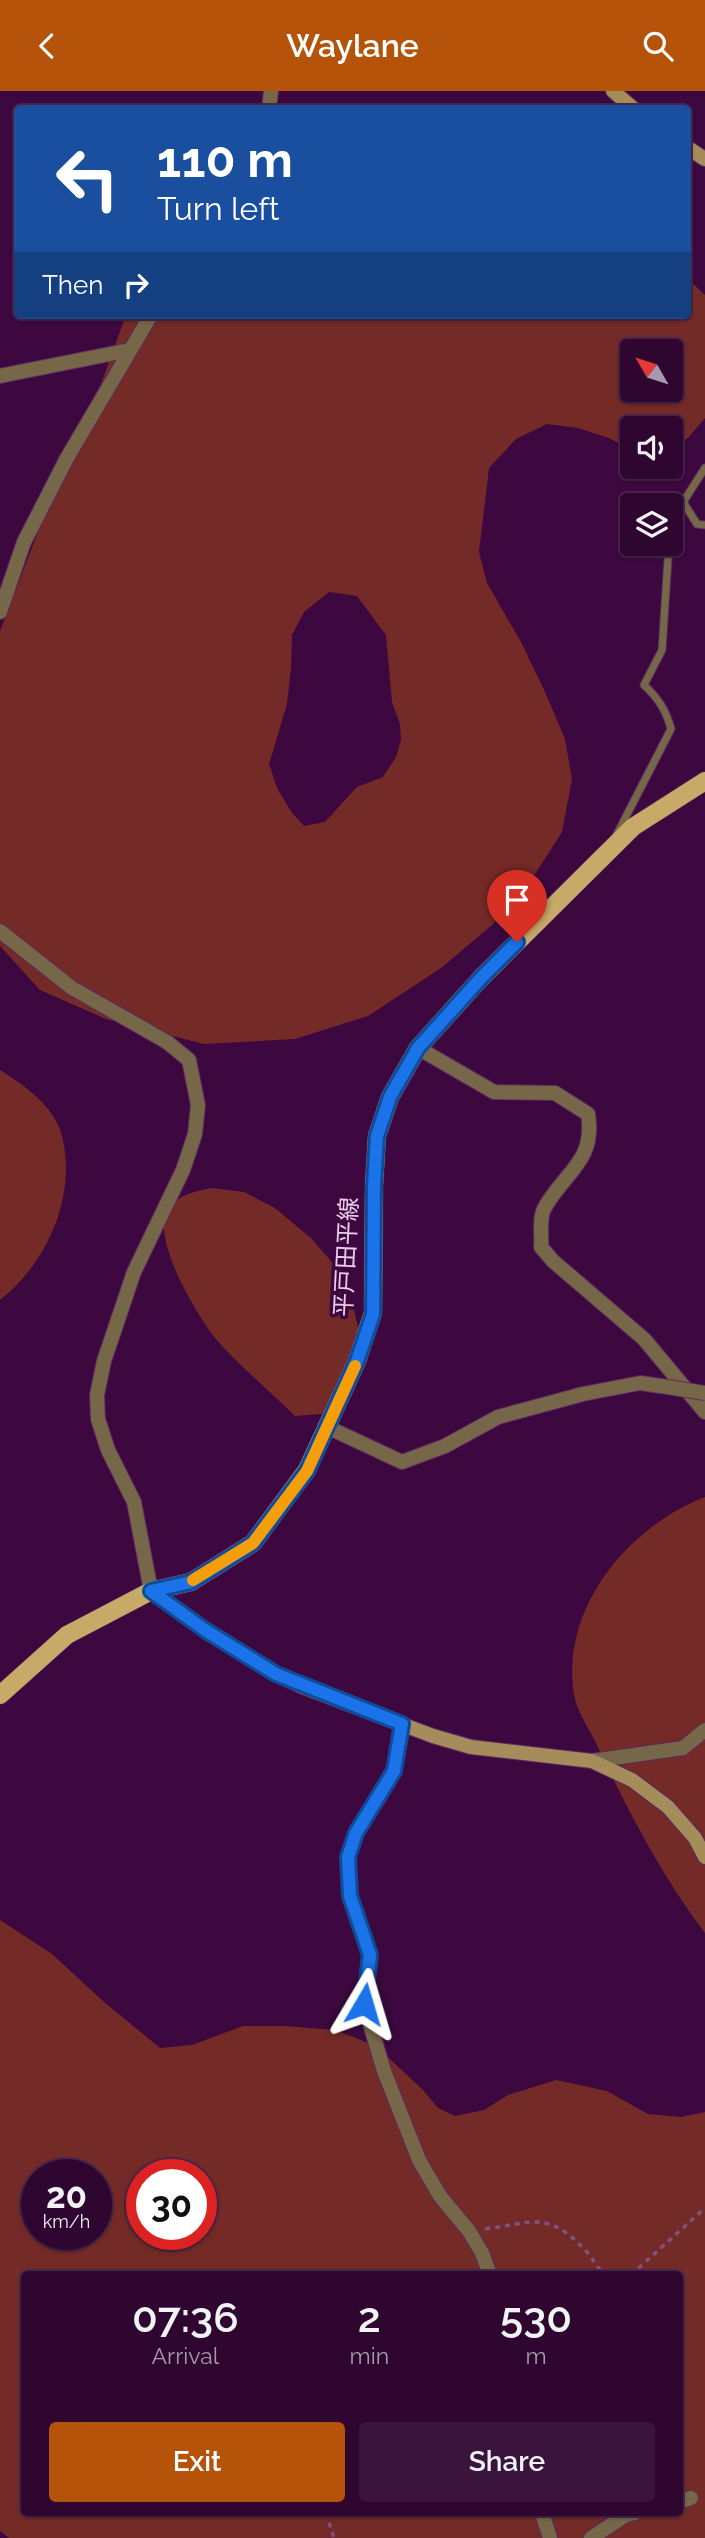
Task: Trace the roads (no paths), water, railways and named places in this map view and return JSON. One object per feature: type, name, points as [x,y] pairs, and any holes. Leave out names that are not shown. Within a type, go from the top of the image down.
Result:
[{"type":"main road","name":"平戸田平線","points":[[0,1695],[67,1635],[151,1591],[191,1582],[253,1543],[307,1471],[325,1426],[357,1361],[373,1314],[377,1136],[390,1097],[418,1048],[481,978],[633,827],[705,781]]},
{"type":"street","points":[[613,91],[629,105]]},
{"type":"street","points":[[0,612],[24,542],[68,458],[149,319]]},
{"type":"street","points":[[0,376],[130,350]]},
{"type":"street","points":[[0,931],[72,988],[167,1042],[189,1060],[198,1105],[195,1134],[183,1170],[134,1272],[104,1361],[97,1395],[98,1419],[108,1450],[134,1502],[151,1591],[205,1630],[276,1674],[402,1724],[471,1747],[592,1761],[683,1748],[705,1730]]},
{"type":"street","points":[[418,1048],[494,1092],[555,1093],[588,1114],[591,1131],[583,1157],[543,1211],[541,1247],[553,1261],[644,1339],[705,1412]]},
{"type":"street","points":[[325,1426],[402,1462],[445,1446],[498,1417],[583,1395],[640,1383],[705,1393]]},
{"type":"street","points":[[402,1724],[394,1771],[356,1833],[348,1857],[350,1896],[370,1955],[364,2004],[384,2071],[419,2160],[440,2196],[469,2231],[489,2271]]},
{"type":"street","points":[[592,1761],[632,1780],[668,1807],[695,1838],[705,1857]]},
{"type":"street","points":[[543,2516],[550,2538]]},
{"type":"street","points":[[591,2538],[628,2516]]},
{"type":"lane","points":[[705,468],[683,502],[696,524],[705,525]]},
{"type":"lane","points":[[607,853],[671,729],[658,698],[644,685],[662,650],[668,556]]}]
